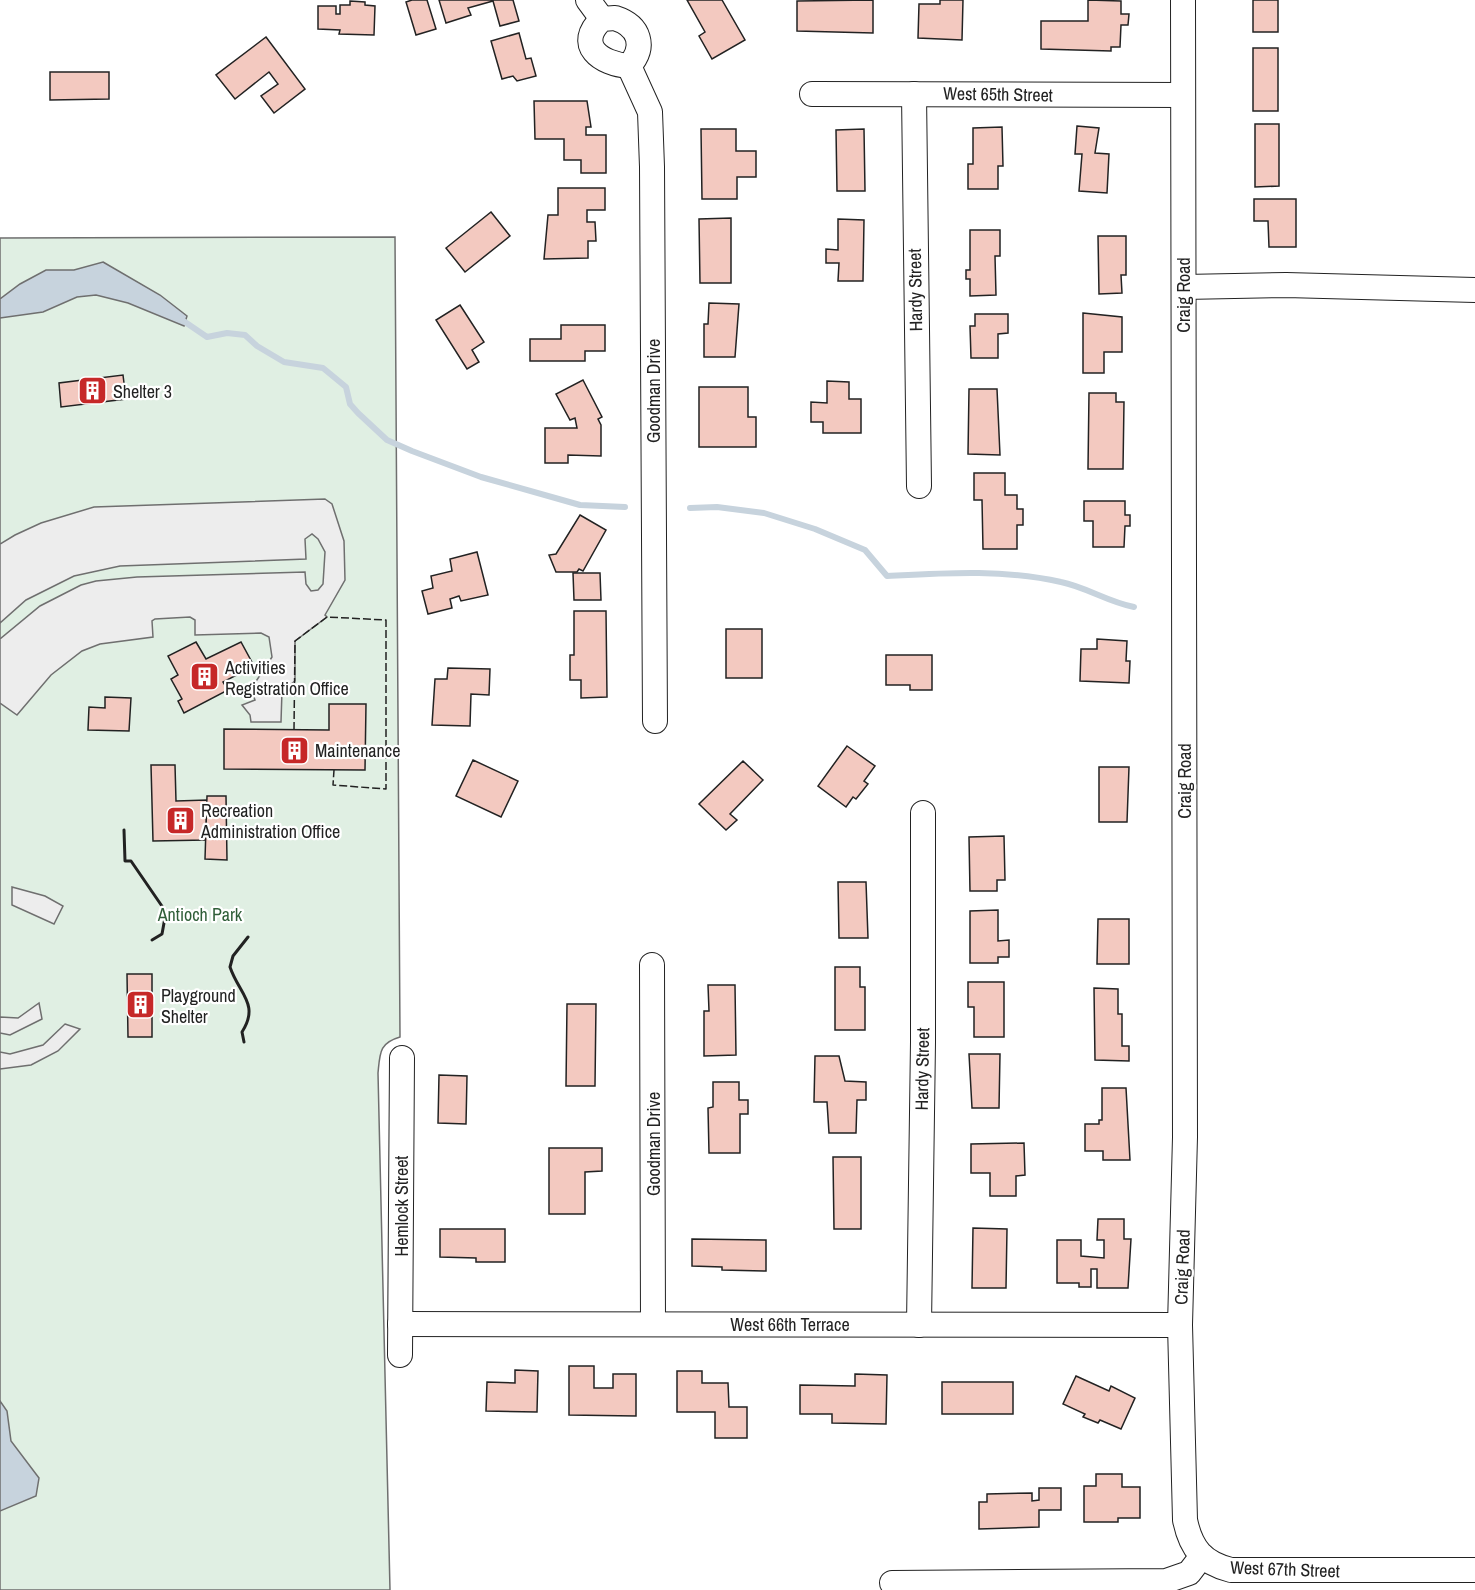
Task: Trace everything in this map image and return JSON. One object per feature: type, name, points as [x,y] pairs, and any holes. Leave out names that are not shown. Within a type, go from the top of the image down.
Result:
[{"type":"street","name":"Craig Road","points":[[1183,0],[1185,1137],[1180,1325],[1185,1520],[1192,1546],[1202,1556]]},
{"type":"street","points":[[595,9],[624,21],[638,35],[640,46],[637,57],[629,66],[613,65],[595,54],[591,35],[595,25],[595,9]]},
{"type":"street","name":"Goodman Drive","points":[[629,66],[650,112],[652,156],[655,721]]},
{"type":"street","name":"West 65th Street","points":[[812,94],[1183,95]]},
{"type":"street","name":"Hardy Street","points":[[914,94],[919,486]]},
{"type":"street","points":[[1184,287],[1286,285],[1475,290]]},
{"type":"street","name":"Hardy Street","points":[[919,1325],[923,813]]},
{"type":"street","name":"Goodman Drive","points":[[652,965],[653,1323]]},
{"type":"street","name":"Hemlock Street","points":[[400,1355],[402,1058]]},
{"type":"street","name":"West 66th Terrace","points":[[400,1324],[1180,1325]]},
{"type":"street","points":[[892,1583],[1166,1581],[1189,1573],[1202,1556]]},
{"type":"street","name":"West 67th Street","points":[[1202,1556],[1214,1565],[1240,1570],[1475,1570]]},
{"type":"green space","name":"Antioch Park","points":[[395,237],[400,1037],[384,1046],[379,1060],[378,1073],[390,1590],[0,1590],[0,238]]},
{"type":"shaded area","points":[[103,262],[160,295],[187,316],[184,326],[128,303],[96,295],[77,297],[43,312],[0,318],[0,299],[20,284],[46,270],[74,270]]},
{"type":"shaded area","points":[[325,499],[332,504],[344,541],[345,580],[325,615],[327,617],[295,641],[295,681],[282,691],[281,722],[251,722],[250,715],[242,705],[255,700],[251,689],[272,657],[269,637],[261,633],[195,635],[195,620],[190,617],[155,619],[152,621],[153,637],[100,644],[82,651],[51,675],[17,715],[0,703],[0,639],[40,606],[81,585],[96,581],[137,577],[305,572],[306,584],[311,591],[318,590],[323,584],[325,552],[318,539],[312,534],[305,539],[306,559],[120,566],[74,576],[26,600],[0,623],[0,544],[41,523],[94,507]]},
{"type":"shaded area","points":[[12,887],[45,896],[63,906],[54,924],[12,905]]},
{"type":"shaded area","points":[[39,1003],[42,1019],[10,1035],[0,1033],[0,1017],[18,1018]]},
{"type":"shaded area","points":[[65,1024],[80,1029],[58,1051],[31,1065],[0,1069],[0,1052],[10,1054],[43,1045]]},
{"type":"shaded area","points":[[0,1401],[7,1411],[11,1441],[39,1478],[36,1496],[0,1511]]},
{"type":"building","points":[[427,0],[436,29],[416,35],[406,2]]},
{"type":"building","points":[[439,0],[513,0],[519,21],[500,26],[493,1],[468,8],[471,15],[446,23]]},
{"type":"building","points":[[687,0],[722,0],[745,40],[712,59],[699,36],[705,32]]},
{"type":"building","points":[[873,0],[873,33],[797,31],[797,1]]},
{"type":"building","points":[[940,0],[963,0],[962,40],[918,38],[919,4],[940,4]]},
{"type":"building","points":[[1088,0],[1121,1],[1121,14],[1129,14],[1128,25],[1121,25],[1120,47],[1111,47],[1111,51],[1041,49],[1041,21],[1088,21]]},
{"type":"building","points":[[1253,0],[1278,0],[1278,32],[1253,32]]},
{"type":"building","points":[[350,1],[365,2],[365,5],[375,6],[374,35],[339,34],[340,30],[318,29],[318,6],[336,6],[336,14],[340,14],[340,5],[350,5]]},
{"type":"building","points":[[519,33],[526,59],[531,58],[536,76],[517,81],[513,76],[502,79],[491,41]]},
{"type":"building","points":[[266,37],[305,89],[274,113],[261,96],[278,84],[269,72],[235,99],[216,75]]},
{"type":"building","points":[[1253,48],[1278,48],[1278,111],[1253,111]]},
{"type":"building","points":[[50,72],[109,72],[109,99],[50,100]]},
{"type":"building","points":[[534,101],[587,101],[591,127],[586,127],[586,135],[606,135],[606,173],[581,173],[581,160],[564,160],[564,139],[535,139]]},
{"type":"building","points":[[1255,124],[1279,124],[1279,186],[1255,187]]},
{"type":"building","points":[[1077,126],[1099,128],[1095,153],[1109,154],[1107,193],[1079,191],[1082,154],[1075,154]]},
{"type":"building","points":[[1002,127],[1003,166],[998,166],[998,189],[968,189],[968,164],[973,164],[973,128]]},
{"type":"building","points":[[701,129],[736,129],[736,151],[756,151],[756,177],[737,177],[737,199],[702,199]]},
{"type":"building","points":[[864,129],[865,191],[837,191],[836,130]]},
{"type":"building","points":[[558,188],[605,188],[605,210],[587,210],[587,222],[595,222],[596,241],[588,241],[588,258],[544,259],[548,215],[558,215]]},
{"type":"building","points":[[1254,199],[1296,199],[1296,247],[1269,247],[1268,221],[1254,221]]},
{"type":"building","points":[[491,212],[510,236],[465,272],[446,248]]},
{"type":"building","points":[[731,218],[731,283],[700,283],[699,219]]},
{"type":"building","points":[[838,219],[864,220],[863,281],[838,281],[839,263],[826,263],[826,249],[838,250]]},
{"type":"building","points":[[970,230],[1000,230],[1000,256],[995,256],[996,295],[970,296],[970,279],[966,279],[966,270],[970,270]]},
{"type":"building","points":[[1098,236],[1126,236],[1126,275],[1121,275],[1122,293],[1099,294]]},
{"type":"building","points":[[709,303],[739,304],[735,357],[704,357],[704,324],[708,324]]},
{"type":"building","points":[[460,305],[484,342],[472,350],[479,362],[467,369],[436,320]]},
{"type":"building","points":[[1083,313],[1122,317],[1122,352],[1104,352],[1104,373],[1083,373]]},
{"type":"building","points":[[975,314],[1008,314],[1008,333],[998,334],[998,358],[971,358],[970,326],[975,326]]},
{"type":"building","points":[[561,325],[605,325],[605,351],[585,351],[585,361],[530,361],[530,339],[561,339]]},
{"type":"building","name":"Shelter 3","points":[[123,375],[126,399],[61,407],[59,383]]},
{"type":"building","points":[[583,380],[602,417],[598,419],[601,425],[601,456],[568,455],[568,463],[545,463],[545,428],[577,428],[575,418],[570,420],[556,394]]},
{"type":"building","points":[[827,381],[849,382],[849,399],[861,399],[861,433],[823,433],[823,422],[811,422],[811,402],[827,403]]},
{"type":"building","points":[[699,387],[748,387],[748,417],[756,417],[756,447],[699,447]]},
{"type":"building","points":[[969,389],[997,389],[1000,455],[968,454]]},
{"type":"building","points":[[1089,393],[1116,393],[1116,402],[1124,402],[1123,469],[1088,469]]},
{"type":"building","points":[[974,473],[1005,473],[1005,495],[1017,495],[1017,509],[1023,509],[1023,525],[1017,525],[1017,549],[983,549],[982,500],[974,500]]},
{"type":"building","points":[[1084,501],[1125,501],[1125,515],[1130,515],[1130,526],[1125,526],[1124,547],[1093,547],[1093,521],[1084,521]]},
{"type":"building","points":[[580,515],[606,530],[583,571],[579,569],[577,572],[556,572],[549,555],[556,554]]},
{"type":"building","points":[[477,552],[488,595],[461,601],[459,596],[450,599],[452,608],[428,614],[422,591],[433,588],[431,576],[452,571],[450,559]]},
{"type":"building","points":[[573,573],[600,573],[601,600],[574,600]]},
{"type":"building","points":[[574,611],[606,611],[607,697],[581,698],[581,680],[570,680],[570,655],[574,655]]},
{"type":"building","points":[[726,629],[762,629],[762,678],[726,678]]},
{"type":"building","points":[[1097,639],[1127,641],[1126,661],[1130,661],[1129,683],[1080,681],[1081,649],[1097,649]]},
{"type":"building","name":"Activities Registration Office","points":[[196,642],[206,659],[241,642],[254,666],[223,682],[228,690],[184,713],[178,701],[182,699],[171,679],[178,675],[168,656]]},
{"type":"building","points":[[886,655],[932,655],[932,690],[910,690],[910,685],[886,685]]},
{"type":"building","points":[[448,668],[490,669],[489,695],[471,694],[470,726],[432,725],[435,679],[447,679]]},
{"type":"building","points":[[105,697],[131,698],[129,731],[88,730],[89,707],[105,708]]},
{"type":"building","name":"Maintenance","points":[[329,704],[366,704],[365,770],[224,769],[224,729],[329,730]]},
{"type":"building","points":[[847,746],[875,766],[864,781],[868,784],[856,799],[853,797],[846,807],[818,786]]},
{"type":"building","points":[[473,760],[518,781],[501,817],[456,796]]},
{"type":"building","points":[[743,761],[763,780],[730,814],[737,820],[726,830],[699,804]]},
{"type":"building","name":"Recreation Administration Office","points":[[151,765],[175,765],[176,801],[207,800],[206,840],[153,841]]},
{"type":"building","points":[[1099,767],[1129,767],[1127,822],[1099,822]]},
{"type":"building","points":[[207,796],[226,796],[227,860],[205,859]]},
{"type":"building","points":[[1004,836],[1005,880],[997,880],[997,891],[970,891],[969,837]]},
{"type":"building","points":[[838,882],[866,882],[868,938],[839,938]]},
{"type":"building","points":[[998,910],[998,941],[1009,940],[1009,957],[998,957],[998,963],[970,963],[970,911]]},
{"type":"building","points":[[1098,919],[1129,919],[1129,964],[1097,964]]},
{"type":"building","points":[[835,967],[860,967],[860,987],[865,987],[865,1030],[835,1030]]},
{"type":"building","name":"Playground Shelter","points":[[127,974],[152,974],[152,1037],[128,1037]]},
{"type":"building","points":[[968,982],[1004,982],[1004,1037],[974,1037],[974,1007],[968,1007]]},
{"type":"building","points":[[708,985],[735,985],[736,1055],[704,1056],[704,1011],[709,1011]]},
{"type":"building","points":[[1094,988],[1118,989],[1118,1014],[1122,1014],[1122,1046],[1129,1046],[1129,1061],[1095,1060]]},
{"type":"building","points":[[567,1004],[596,1004],[595,1086],[566,1086]]},
{"type":"building","points":[[969,1054],[1000,1054],[999,1108],[972,1108]]},
{"type":"building","points":[[815,1056],[839,1056],[845,1081],[866,1082],[866,1100],[857,1100],[856,1133],[829,1133],[827,1102],[814,1102]]},
{"type":"building","points":[[439,1075],[467,1076],[466,1124],[438,1123]]},
{"type":"building","points":[[713,1082],[739,1082],[739,1100],[748,1100],[748,1114],[740,1114],[740,1153],[709,1153],[708,1108],[713,1107]]},
{"type":"building","points":[[1102,1088],[1126,1088],[1130,1160],[1103,1160],[1103,1151],[1085,1151],[1085,1124],[1099,1124],[1099,1120],[1102,1120]]},
{"type":"building","points":[[1024,1143],[1025,1175],[1016,1176],[1016,1196],[990,1196],[990,1173],[971,1173],[971,1144]]},
{"type":"building","points":[[549,1148],[602,1148],[602,1171],[585,1172],[585,1214],[549,1214]]},
{"type":"building","points":[[833,1157],[861,1157],[861,1229],[834,1229]]},
{"type":"building","points":[[1098,1219],[1124,1219],[1124,1239],[1131,1239],[1128,1288],[1097,1288],[1097,1269],[1091,1269],[1091,1287],[1079,1287],[1079,1283],[1057,1283],[1057,1240],[1081,1240],[1081,1256],[1104,1258],[1104,1240],[1097,1240]]},
{"type":"building","points":[[973,1228],[1007,1229],[1006,1288],[972,1288]]},
{"type":"building","points":[[440,1229],[505,1229],[505,1262],[476,1262],[476,1258],[440,1257]]},
{"type":"building","points":[[692,1239],[766,1240],[766,1271],[722,1270],[722,1267],[692,1266]]},
{"type":"building","points":[[569,1366],[594,1366],[594,1388],[613,1388],[613,1374],[636,1374],[636,1416],[569,1415]]},
{"type":"building","points":[[515,1370],[538,1371],[537,1412],[486,1411],[487,1382],[515,1383]]},
{"type":"building","points":[[677,1371],[702,1371],[702,1383],[728,1383],[729,1407],[747,1407],[747,1438],[715,1438],[715,1412],[677,1412]]},
{"type":"building","points":[[855,1374],[887,1375],[886,1424],[832,1423],[832,1414],[800,1414],[800,1385],[855,1386]]},
{"type":"building","points":[[1076,1376],[1109,1391],[1111,1386],[1135,1398],[1121,1429],[1100,1420],[1098,1423],[1083,1417],[1085,1414],[1063,1404]]},
{"type":"building","points":[[942,1382],[1013,1382],[1013,1414],[942,1414]]},
{"type":"building","points":[[1096,1474],[1122,1474],[1122,1487],[1140,1487],[1140,1518],[1118,1518],[1118,1522],[1084,1522],[1084,1486],[1096,1486]]},
{"type":"building","points":[[1039,1488],[1061,1488],[1061,1510],[1039,1510],[1039,1527],[979,1529],[979,1502],[987,1502],[987,1494],[1032,1493],[1032,1501],[1039,1500]]},
{"type":"waterway","points":[[185,322],[207,337],[227,333],[245,335],[257,346],[284,362],[323,368],[346,387],[350,404],[358,413],[387,440],[412,451],[481,477],[580,505],[625,507]]},
{"type":"waterway","points":[[690,508],[717,507],[764,513],[815,529],[865,550],[887,576],[974,573],[1017,575],[1070,584],[1134,607]]},
{"type":"fence","points":[[294,730],[295,641],[327,617],[386,620],[386,789],[333,785],[334,770]]},
{"type":"wall","points":[[124,830],[125,861],[131,861],[166,912],[162,934],[152,940]]},
{"type":"wall","points":[[244,1042],[242,1032],[249,1014],[248,1006],[230,967],[233,956],[248,937]]},
{"type":"place","name":"Shelter 3","points":[[92,391]]},
{"type":"place","name":"Activities Registration Office","points":[[204,677]]},
{"type":"place","name":"Maintenance","points":[[294,750]]},
{"type":"place","name":"Recreation Administration Office","points":[[180,820]]},
{"type":"place","name":"Playground Shelter","points":[[140,1005]]}]
